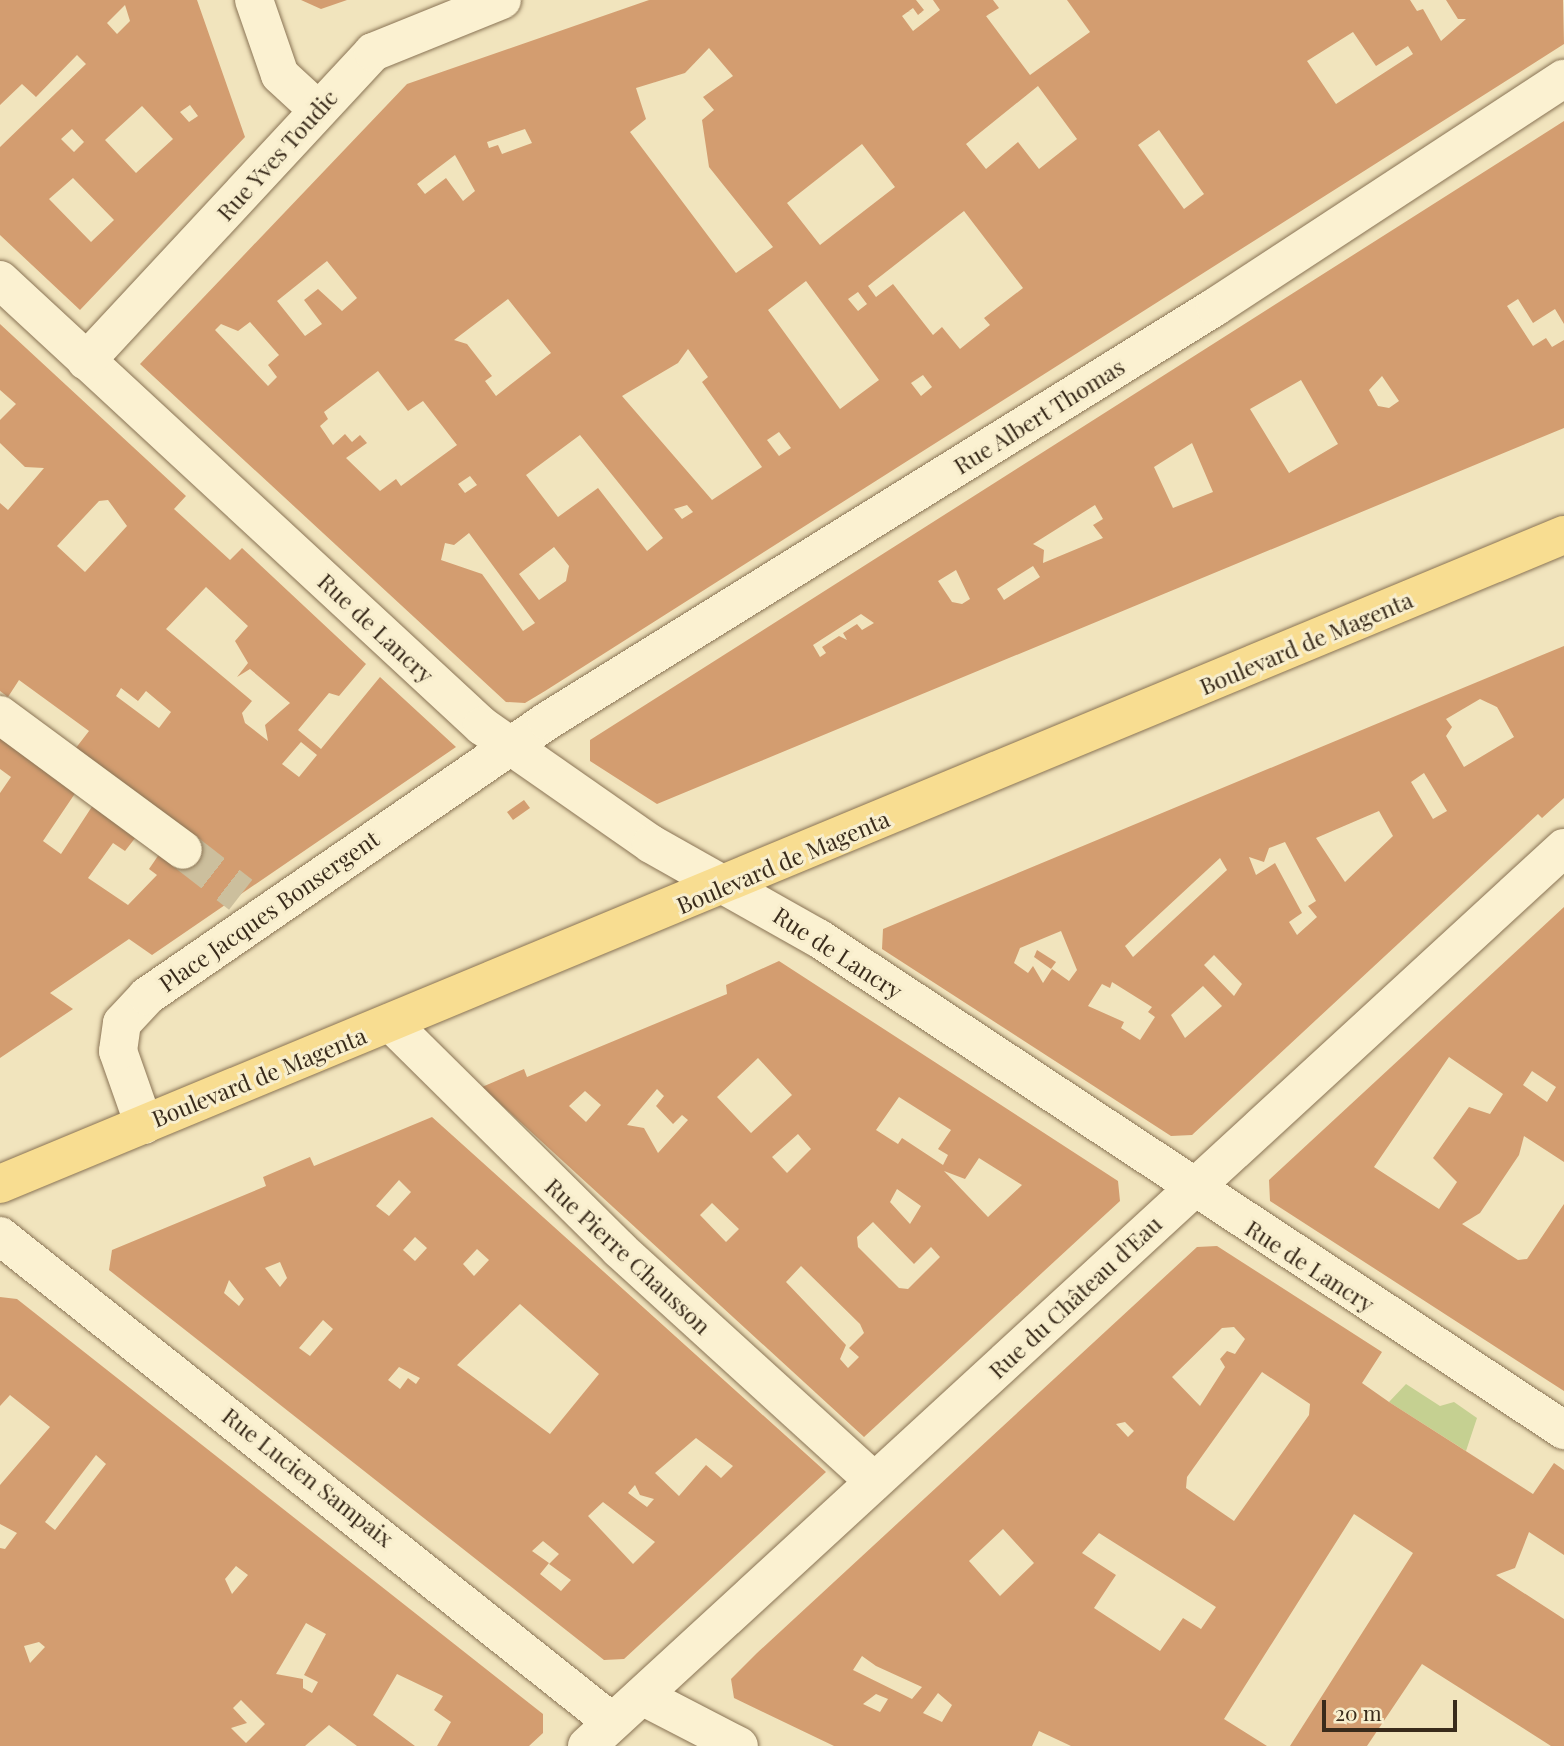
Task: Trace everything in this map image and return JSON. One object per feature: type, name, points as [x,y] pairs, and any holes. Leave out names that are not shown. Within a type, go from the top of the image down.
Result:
[{"type":"main road","name":"Boulevard de Magenta","points":[[0,1184],[730,884],[1564,535]]},
{"type":"street","points":[[254,0],[280,75],[318,110]]},
{"type":"street","name":"Rue Yves Toudic","points":[[86,361],[373,52],[396,38],[502,0]]},
{"type":"street","name":"Rue Albert Thomas","points":[[512,747],[1215,307],[1564,79]]},
{"type":"street","name":"Rue de Lancry","points":[[0,280],[512,747],[651,844],[730,884],[1192,1189],[1564,1430]]},
{"type":"street","points":[[0,715],[183,850]]},
{"type":"street","name":"Place Jacques Bonsergent","points":[[144,1125],[118,1052],[122,1023],[146,996],[252,903],[512,747]]},
{"type":"street","name":"Rue du Château d'Eau","points":[[599,1734],[1564,848]]},
{"type":"street","name":"Rue Pierre Chausson","points":[[391,1023],[599,1230],[874,1481]]},
{"type":"street","name":"Rue Lucien Sampaix","points":[[0,1236],[599,1734]]},
{"type":"street","points":[[642,1696],[739,1746]]},
{"type":"green space","points":[[1406,1384],[1440,1406],[1454,1402],[1477,1418],[1466,1451],[1389,1402]]},
{"type":"building","points":[[0,0],[197,0],[245,137],[80,310],[0,235],[0,147],[86,64],[77,55],[36,97],[22,84],[0,105]],"holes":[[[125,5],[130,21],[117,34],[107,23]],[[190,105],[198,116],[189,122],[180,112]],[[142,106],[173,139],[136,173],[105,140]],[[72,129],[84,142],[74,152],[61,139]],[[73,178],[114,220],[91,242],[49,199]]]},
{"type":"building","points":[[301,0],[347,0],[321,9]]},
{"type":"building","points":[[649,0],[916,0],[924,10],[918,15],[913,8],[902,16],[913,31],[940,10],[933,0],[993,0],[999,8],[986,16],[1030,75],[1090,32],[1067,0],[1410,0],[1417,11],[1423,9],[1441,41],[1466,19],[1458,19],[1446,0],[1563,0],[1564,44],[525,703],[506,702],[140,364],[407,84]],"holes":[[[1353,32],[1376,66],[1408,46],[1413,54],[1336,104],[1307,61]],[[709,48],[733,76],[703,97],[714,110],[702,120],[709,167],[773,247],[736,273],[630,132],[646,119],[636,88],[685,73]],[[1038,86],[1077,139],[1039,169],[1018,142],[986,169],[966,144]],[[525,129],[532,143],[502,154],[498,145],[489,148],[487,142]],[[1159,130],[1204,194],[1184,209],[1138,145]],[[862,144],[895,187],[820,245],[787,203]],[[455,155],[475,191],[463,201],[446,178],[425,194],[417,184]],[[964,211],[1023,288],[984,318],[990,325],[960,349],[942,327],[933,335],[893,284],[876,297],[868,286]],[[327,261],[357,298],[342,311],[318,289],[304,300],[322,324],[305,336],[277,301]],[[806,281],[879,380],[840,409],[768,310]],[[858,292],[867,304],[858,311],[848,299]],[[508,299],[551,353],[496,396],[485,381],[492,376],[467,344],[454,340]],[[250,322],[279,355],[268,365],[277,377],[268,386],[215,330],[221,324],[238,331]],[[688,349],[708,377],[702,382],[762,467],[712,500],[622,396],[678,363]],[[378,371],[408,411],[423,401],[457,445],[401,486],[396,479],[380,491],[346,458],[367,443],[360,435],[352,442],[345,434],[333,445],[320,426],[328,419],[324,412]],[[923,375],[932,387],[921,396],[911,383]],[[779,432],[791,448],[779,456],[767,440]],[[580,435],[663,538],[647,551],[598,488],[558,517],[526,475]],[[470,476],[477,485],[465,493],[458,484]],[[687,505],[693,512],[682,519],[674,509]],[[469,533],[535,623],[523,631],[482,574],[441,560],[445,543],[454,545]],[[554,547],[569,566],[566,581],[539,600],[519,574]]]},
{"type":"building","points":[[1564,121],[1564,324],[1555,309],[1533,323],[1518,299],[1507,306],[1533,346],[1546,338],[1552,347],[1564,340],[1564,428],[657,804],[590,761],[590,740]],"holes":[[[1382,376],[1399,401],[1389,408],[1378,406],[1369,390]],[[1301,380],[1338,444],[1289,473],[1250,409]],[[1192,443],[1213,492],[1173,508],[1154,467]],[[1095,505],[1103,519],[1093,525],[1103,538],[1043,563],[1044,550],[1033,544]],[[1033,566],[1040,577],[1004,600],[997,589]],[[956,570],[970,599],[962,604],[952,602],[938,581]],[[861,614],[874,623],[862,630],[857,624],[843,633],[847,640],[839,636],[822,647],[826,653],[820,657],[813,645]]]},
{"type":"building","points":[[0,324],[186,496],[174,509],[230,560],[242,548],[366,664],[339,696],[329,693],[298,730],[321,749],[380,677],[456,747],[152,955],[129,939],[50,993],[73,1009],[0,1058],[0,793],[11,777],[0,769],[0,732],[78,789],[43,841],[61,854],[95,802],[139,833],[125,851],[113,843],[88,878],[128,905],[157,875],[149,869],[162,850],[72,753],[89,731],[19,680],[8,697],[0,691],[0,503],[8,510],[44,468],[25,467],[0,443],[0,420],[16,404],[0,390]],"holes":[[[108,500],[127,526],[85,572],[57,546],[99,501]],[[206,587],[248,626],[235,641],[248,663],[237,677],[250,669],[290,703],[265,725],[268,741],[245,723],[242,713],[252,701],[166,629]],[[121,688],[138,701],[146,691],[171,712],[159,728],[116,696]],[[301,742],[317,755],[299,777],[282,764]]]},
{"type":"building","points":[[1564,646],[1564,798],[1542,818],[1538,814],[1192,1135],[1171,1136],[882,949],[883,929]],"holes":[[[1480,699],[1497,707],[1514,737],[1464,767],[1446,736],[1452,727],[1446,719]],[[1424,773],[1447,811],[1433,819],[1411,782]],[[1379,811],[1393,836],[1345,882],[1316,838]],[[1285,842],[1316,901],[1308,906],[1317,917],[1297,935],[1289,922],[1302,913],[1275,863],[1256,875],[1249,857],[1264,862],[1269,848]],[[1220,858],[1227,870],[1133,957],[1125,946]],[[1061,931],[1077,970],[1069,981],[1052,969],[1043,983],[1033,966],[1028,973],[1014,963],[1020,948]],[[1214,955],[1242,984],[1234,996],[1204,965]],[[1112,982],[1152,1007],[1148,1012],[1155,1017],[1140,1040],[1121,1028],[1124,1022],[1088,1006],[1102,984],[1110,988]],[[1203,986],[1222,1006],[1185,1038],[1171,1015]]]},
{"type":"building","points":[[524,800],[530,808],[513,820],[507,812]]},
{"type":"building","points":[[1564,907],[1564,1162],[1524,1136],[1519,1155],[1480,1213],[1462,1224],[1518,1260],[1527,1259],[1564,1204],[1564,1391],[1270,1201],[1269,1180]],"holes":[[[1449,1057],[1503,1094],[1490,1114],[1469,1107],[1433,1158],[1457,1182],[1439,1209],[1374,1167]],[[1532,1071],[1556,1087],[1547,1102],[1523,1085]]]},
{"type":"building","points":[[1037,950],[1056,962],[1051,969],[1034,957]]},
{"type":"building","points":[[779,961],[1118,1181],[1120,1201],[864,1437],[482,1087],[524,1069],[527,1077],[727,994],[726,985]],"holes":[[[758,1058],[792,1095],[751,1133],[717,1097]],[[657,1089],[664,1096],[656,1106],[673,1124],[682,1115],[688,1120],[658,1153],[644,1128],[627,1125]],[[585,1091],[601,1105],[586,1122],[569,1106]],[[899,1097],[951,1130],[938,1149],[948,1155],[943,1165],[902,1138],[898,1144],[876,1130]],[[798,1134],[811,1149],[787,1173],[772,1157]],[[979,1158],[1022,1185],[988,1217],[944,1171],[965,1179]],[[897,1189],[921,1206],[910,1224],[890,1202]],[[712,1203],[739,1229],[726,1242],[700,1215]],[[873,1222],[914,1264],[931,1247],[940,1257],[908,1289],[899,1288],[858,1247],[857,1237]],[[801,1266],[860,1324],[864,1333],[849,1348],[859,1357],[848,1368],[840,1359],[846,1345],[786,1282]]]},
{"type":"building","points":[[432,1117],[826,1472],[624,1659],[604,1660],[109,1270],[112,1250],[266,1186],[263,1177],[310,1157],[314,1166]],"holes":[[[399,1180],[411,1192],[389,1216],[376,1206]],[[415,1237],[427,1248],[415,1261],[403,1250]],[[477,1249],[489,1260],[474,1276],[463,1264]],[[280,1262],[287,1278],[280,1287],[265,1268]],[[229,1280],[244,1299],[239,1306],[224,1293]],[[520,1304],[599,1374],[550,1434],[457,1365]],[[323,1320],[333,1329],[310,1356],[299,1348]],[[399,1367],[420,1378],[416,1384],[408,1378],[400,1389],[388,1380]],[[696,1438],[733,1466],[721,1478],[706,1465],[679,1496],[655,1473]],[[635,1485],[640,1495],[654,1499],[647,1507],[628,1493]],[[603,1502],[655,1542],[633,1564],[588,1516]],[[543,1541],[559,1554],[549,1564],[571,1580],[561,1591],[540,1574],[549,1563],[532,1551]]]},
{"type":"building","points":[[1217,1246],[1382,1352],[1362,1383],[1533,1494],[1554,1463],[1564,1470],[1564,1555],[1529,1532],[1515,1568],[1496,1575],[1564,1619],[1564,1746],[1551,1746],[1422,1664],[1367,1746],[1290,1746],[1413,1553],[1354,1514],[1224,1719],[1267,1746],[1071,1746],[1039,1731],[1032,1746],[834,1746],[734,1698],[731,1679],[757,1653],[1197,1247]],"holes":[[[1234,1327],[1245,1339],[1235,1354],[1227,1351],[1220,1359],[1225,1367],[1200,1406],[1172,1377],[1222,1328]],[[1262,1372],[1310,1404],[1309,1415],[1234,1521],[1186,1488],[1187,1477]],[[1125,1422],[1134,1431],[1128,1437],[1116,1424]],[[1003,1529],[1034,1563],[1000,1596],[969,1561]],[[1099,1533],[1216,1607],[1201,1629],[1183,1618],[1160,1651],[1094,1608],[1116,1575],[1082,1553]],[[862,1656],[876,1666],[922,1687],[912,1699],[853,1670]],[[938,1693],[952,1705],[942,1722],[923,1713]],[[876,1694],[888,1699],[880,1712],[863,1704]]]},
{"type":"building","points":[[0,1297],[17,1299],[543,1714],[543,1733],[529,1746],[437,1746],[451,1722],[434,1710],[443,1696],[397,1674],[373,1715],[415,1746],[357,1746],[329,1725],[305,1746],[0,1746],[0,1548],[5,1549],[17,1533],[0,1524],[0,1485],[50,1427],[10,1395],[0,1406]],"holes":[[[96,1455],[106,1464],[55,1530],[45,1522]],[[236,1566],[248,1575],[232,1594],[225,1579]],[[306,1623],[326,1634],[304,1675],[318,1682],[312,1693],[303,1688],[303,1679],[276,1674]],[[39,1642],[45,1647],[30,1663],[24,1646]],[[241,1700],[265,1724],[246,1743],[231,1728],[247,1723],[233,1708]]]},
{"type":"tunnel","points":[[183,850],[241,895]]}]
